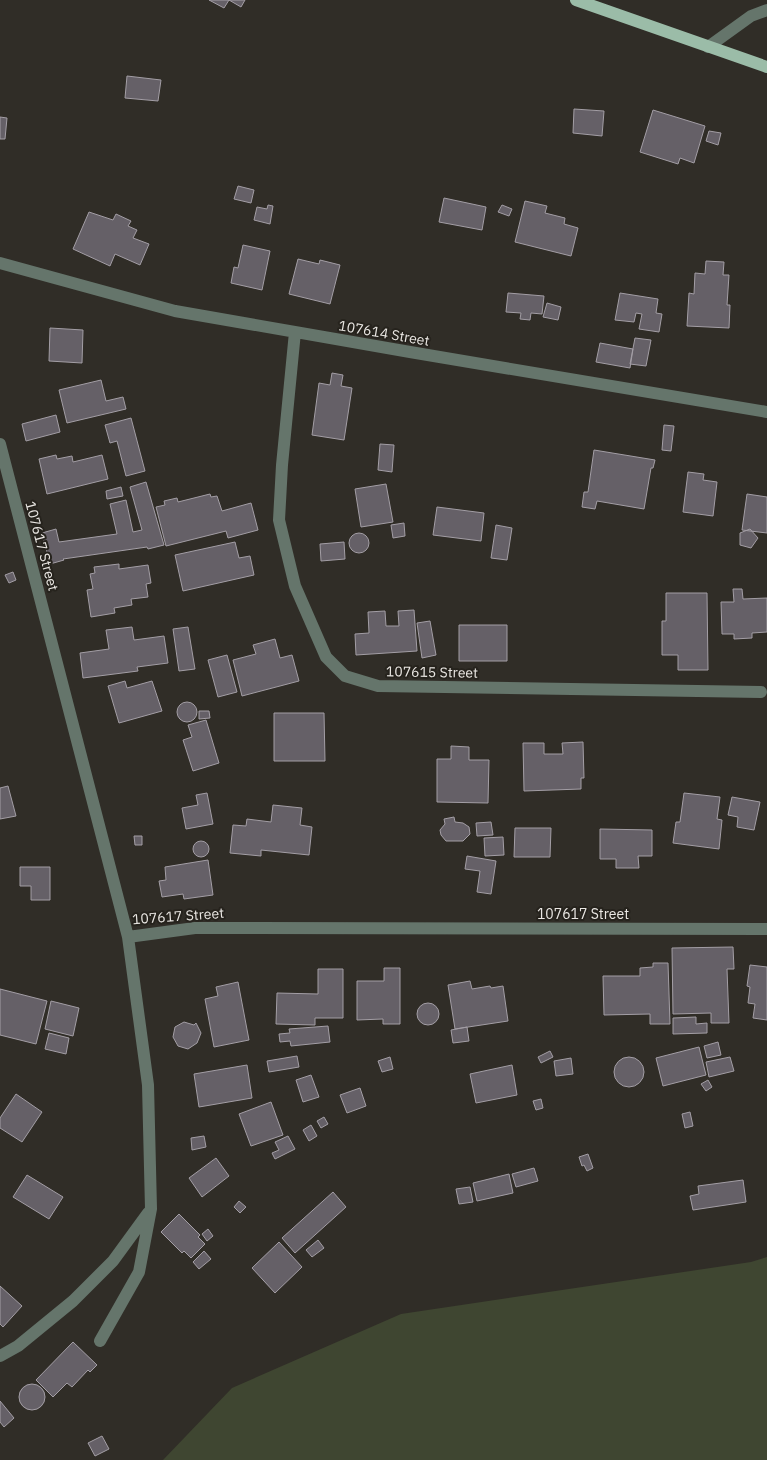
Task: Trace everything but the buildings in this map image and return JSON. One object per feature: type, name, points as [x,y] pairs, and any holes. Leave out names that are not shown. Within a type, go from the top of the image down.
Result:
[{"type":"main road","points":[[576,0],[767,67]]},
{"type":"street","points":[[708,47],[751,16],[767,10]]},
{"type":"street","name":"107614 Street","points":[[0,263],[175,311],[767,412]]},
{"type":"street","name":"107615 Street","points":[[295,332],[282,465],[279,520],[295,586],[326,657],[344,676],[378,686],[762,692]]},
{"type":"street","name":"107617 Street","points":[[0,444],[128,936],[195,928],[767,929]]},
{"type":"street","points":[[100,1341],[139,1272],[151,1209],[148,1085],[128,936]]},
{"type":"street","points":[[0,1356],[18,1346],[79,1294],[113,1261],[151,1209]]},
{"type":"green space","points":[[767,1257],[767,1460],[163,1460],[232,1388],[401,1314],[751,1262]]}]
